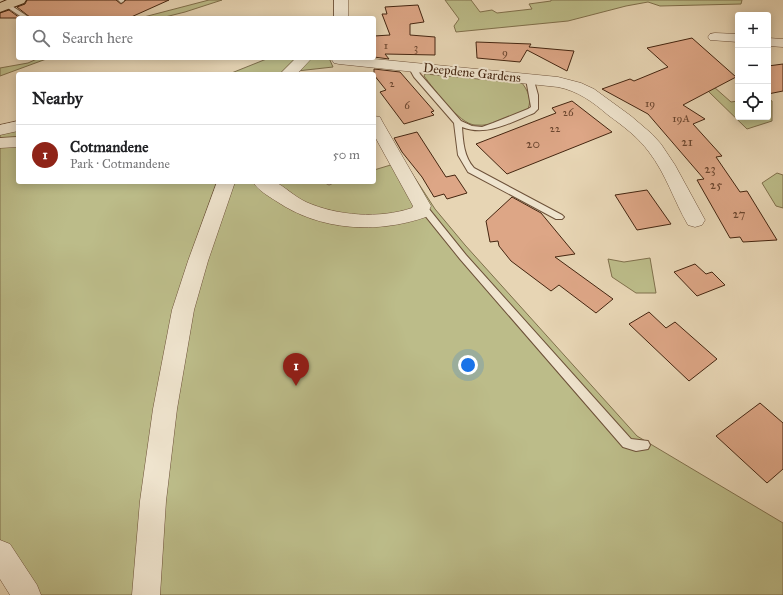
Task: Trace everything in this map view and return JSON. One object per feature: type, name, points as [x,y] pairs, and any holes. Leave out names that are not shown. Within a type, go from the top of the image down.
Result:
[{"type":"street","points":[[341,0],[341,16]]},
{"type":"street","points":[[715,37],[735,38]]},
{"type":"street","points":[[771,42],[783,43]]},
{"type":"street","points":[[290,72],[303,60]]},
{"type":"street","name":"Deepdene Gardens","points":[[341,64],[413,68],[530,79],[574,85],[591,92],[638,131],[654,148],[682,194],[695,220]]},
{"type":"street","points":[[265,184],[281,196],[299,206],[337,218],[368,220],[408,216],[419,212],[422,206],[376,124]]},
{"type":"street","points":[[0,130],[16,126]]},
{"type":"street","points":[[0,143],[16,142]]},
{"type":"street","points":[[146,595],[152,501],[165,409],[183,310],[198,261],[225,184]]},
{"type":"street","points":[[0,554],[27,595]]},
{"type":"lane","points":[[9,4],[24,16]]},
{"type":"lane","name":"Deepdene Gardens","points":[[413,68],[417,75],[458,123],[471,128],[482,129],[531,111],[535,107],[530,79]]},
{"type":"lane","points":[[458,123],[458,135],[466,165],[472,170],[559,217]]},
{"type":"lane","points":[[422,206],[463,258],[626,443],[636,446],[644,445]]},
{"type":"green space","points":[[209,0],[222,0],[169,16],[148,16]]},
{"type":"green space","points":[[445,0],[471,0],[480,12],[492,10],[497,13],[532,9],[529,4],[551,0],[742,0],[741,4],[660,6],[648,2],[568,21],[456,32],[454,26],[459,19]]},
{"type":"green space","points":[[35,60],[44,60],[0,76],[0,68],[28,63]]},
{"type":"green space","points":[[264,60],[330,60],[333,67],[296,72],[234,72]]},
{"type":"green space","points":[[425,74],[522,83],[529,95],[530,102],[528,109],[496,123],[475,125],[469,123],[462,119],[447,105],[424,76]]},
{"type":"green space","points":[[705,79],[731,102],[735,101],[735,117],[708,91]]},
{"type":"green space","points":[[772,101],[772,121],[747,129],[738,120],[771,120]]},
{"type":"green space","points":[[16,129],[16,184],[376,184],[376,169],[404,161],[435,209],[465,245],[637,436],[783,523],[783,595],[35,595],[11,562],[0,540],[0,133]]},
{"type":"green space","points":[[777,173],[783,175],[783,208],[776,206],[762,183]]},
{"type":"green space","points":[[650,258],[656,293],[636,293],[612,277],[608,259],[624,262]]},
{"type":"building","points":[[27,0],[116,0],[121,4],[126,0],[169,0],[133,16],[28,16],[17,7],[25,4]]},
{"type":"building","points":[[418,5],[424,22],[410,24],[410,35],[435,37],[435,55],[385,54],[389,59],[376,57],[376,36],[390,35],[382,14],[387,14],[385,7]]},
{"type":"building","points":[[9,10],[17,16],[16,18],[0,18],[0,13]]},
{"type":"building","points":[[692,38],[735,76],[735,78],[683,105],[705,119],[693,124],[722,156],[716,157],[740,192],[747,191],[777,240],[743,242],[740,237],[730,238],[697,180],[704,179],[648,114],[602,89],[630,79],[634,81],[668,67],[647,48]]},
{"type":"building","points":[[476,42],[531,44],[529,47],[574,51],[567,71],[527,50],[520,62],[477,58]]},
{"type":"building","points":[[783,64],[783,91],[771,93],[771,66]]},
{"type":"building","points":[[374,69],[400,72],[434,111],[431,112],[434,115],[404,124],[380,92],[386,90],[376,78],[376,72],[374,72]]},
{"type":"building","points":[[572,101],[612,132],[507,174],[476,144],[556,113],[552,108]]},
{"type":"building","points":[[417,132],[446,177],[455,175],[467,193],[447,199],[444,194],[434,197],[422,177],[402,152],[394,138]]},
{"type":"building","points":[[647,190],[671,224],[637,230],[615,195]]},
{"type":"building","points":[[512,197],[541,213],[575,254],[555,257],[613,299],[596,313],[559,285],[551,291],[511,261],[499,246],[498,241],[490,242],[486,221]]},
{"type":"building","points":[[695,264],[706,274],[712,272],[725,285],[697,296],[674,272]]},
{"type":"building","points":[[649,312],[666,328],[675,322],[717,359],[689,381],[629,324]]},
{"type":"building","points":[[760,403],[783,423],[783,469],[767,483],[716,436]]},
{"type":"place","name":"Cotmandene","points":[[296,386]]}]
